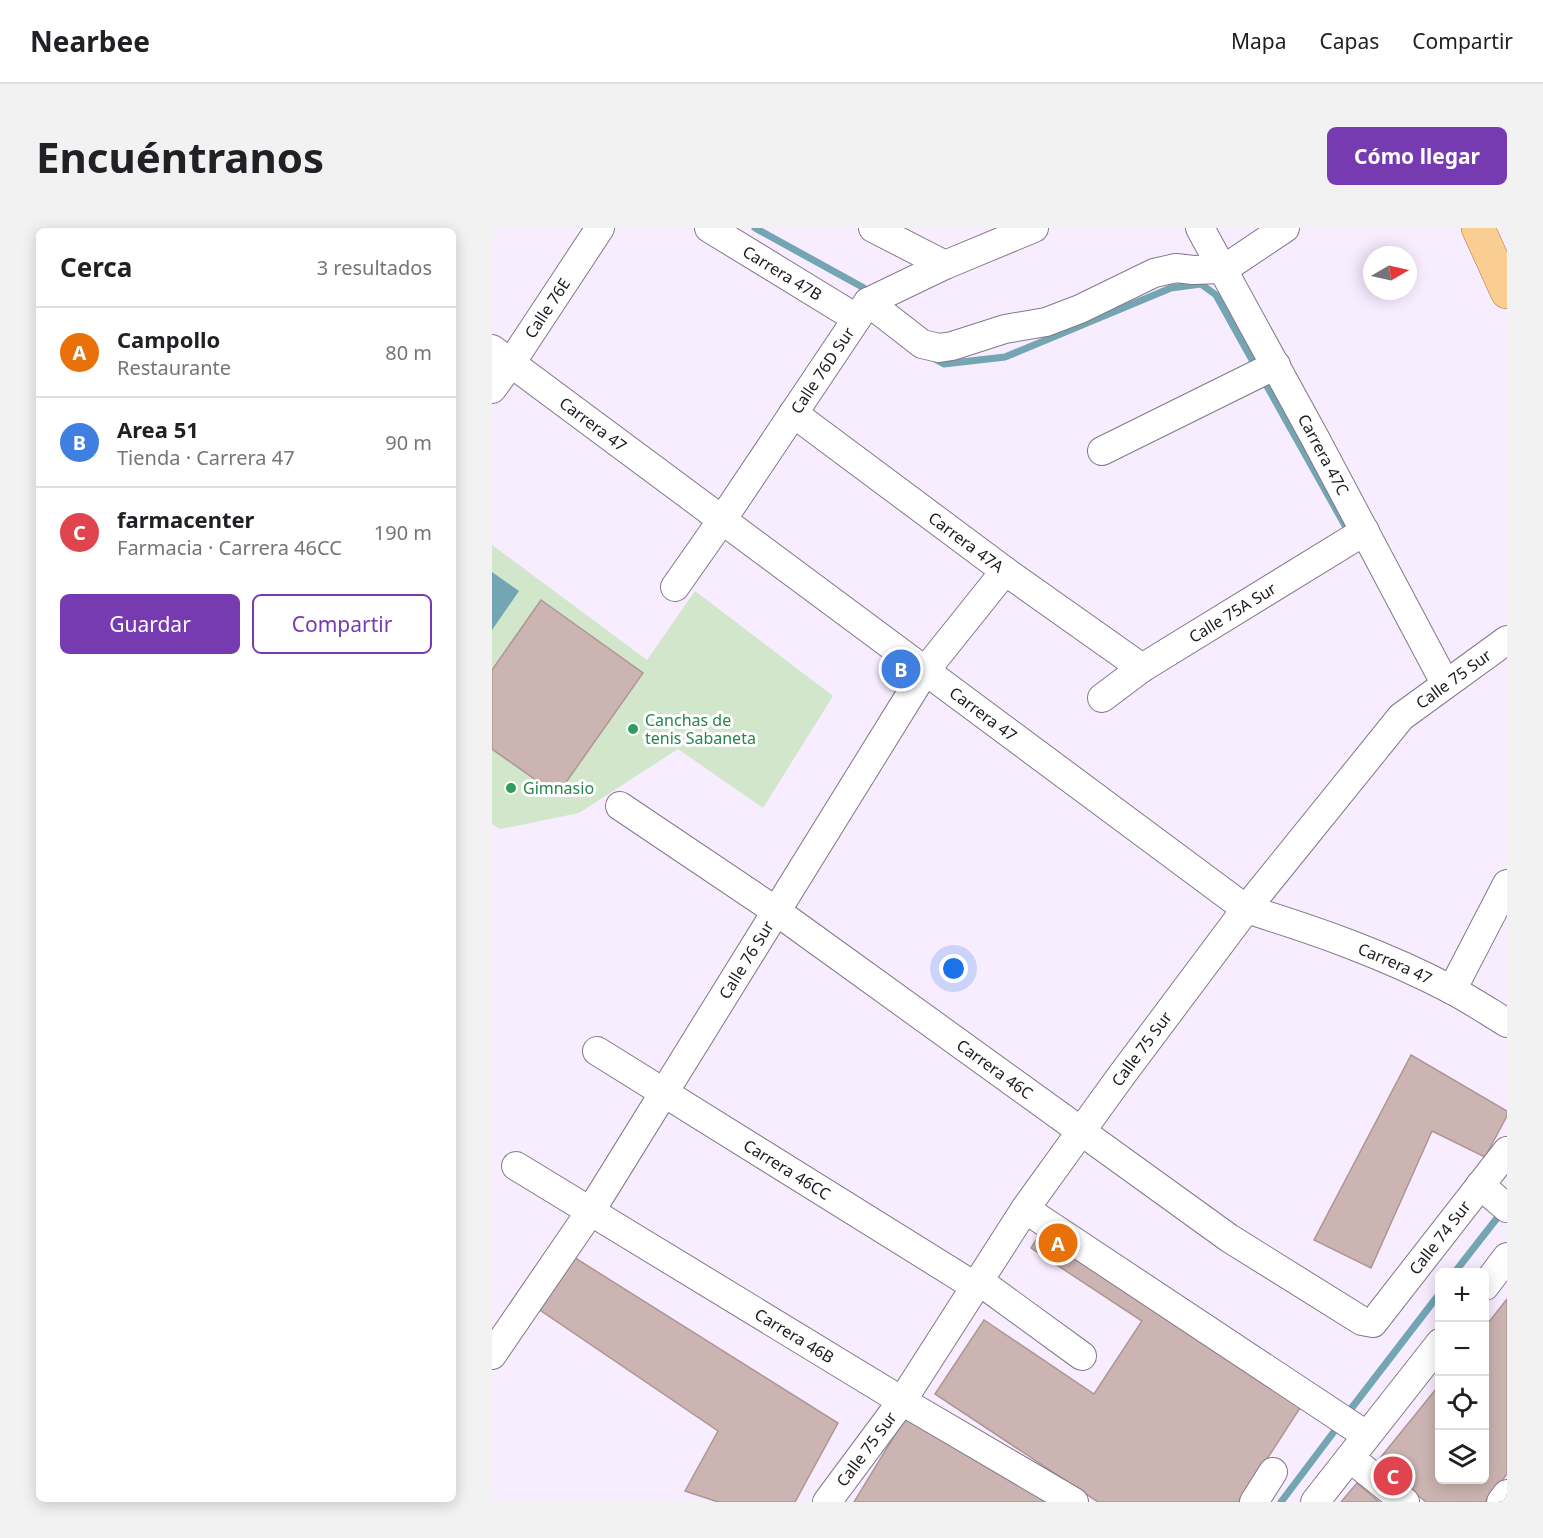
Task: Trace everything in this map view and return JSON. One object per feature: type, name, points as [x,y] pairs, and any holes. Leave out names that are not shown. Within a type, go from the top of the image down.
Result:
[{"type":"main road","points":[[1478,228],[1507,292]]},
{"type":"street","name":"Calle 76E","points":[[492,389],[502,356],[600,228]]},
{"type":"street","name":"Carrera 47B","points":[[709,228],[922,344],[939,348],[1005,329],[1046,322],[1080,309],[1154,273],[1176,268],[1224,269]]},
{"type":"street","points":[[873,228],[945,265]]},
{"type":"street","points":[[862,310],[945,265],[1034,228]]},
{"type":"street","name":"Carrera 47C","points":[[1200,228],[1275,366],[1355,538],[1445,683]]},
{"type":"street","points":[[1224,269],[1285,228]]},
{"type":"street","name":"Calle 76D Sur","points":[[675,587],[862,310]]},
{"type":"street","name":"Carrera 47","points":[[502,356],[1246,909],[1318,931],[1386,958],[1452,990],[1507,1023]]},
{"type":"street","points":[[1102,451],[1275,366]]},
{"type":"street","name":"Carrera 47A","points":[[793,413],[1005,571],[1142,668]]},
{"type":"street","name":"Calle 75A Sur","points":[[1102,698],[1142,668],[1355,538]]},
{"type":"street","name":"Calle 76 Sur","points":[[492,1355],[590,1212],[926,671],[1005,571]]},
{"type":"street","name":"Calle 75 Sur","points":[[827,1502],[902,1401],[1025,1209],[1246,909],[1401,717],[1507,640]]},
{"type":"street","name":"Carrera 46C","points":[[620,806],[777,911],[1229,1239],[1362,1321],[1373,1323]]},
{"type":"street","points":[[1452,990],[1507,884]]},
{"type":"street","name":"Carrera 46CC","points":[[597,1051],[978,1284],[1082,1356]]},
{"type":"street","name":"Calle 74 Sur","points":[[1373,1323],[1493,1195],[1507,1151]]},
{"type":"street","name":"Carrera 46B","points":[[516,1166],[902,1401],[1074,1502]]},
{"type":"street","points":[[1025,1209],[1359,1430]]},
{"type":"street","points":[[1489,1281],[1507,1257]]},
{"type":"street","points":[[1315,1502],[1350,1458],[1359,1430],[1435,1347]]},
{"type":"street","points":[[1350,1458],[1405,1502]]},
{"type":"street","points":[[1254,1502],[1273,1472]]},
{"type":"street","points":[[1501,1502],[1507,1494]]},
{"type":"green space","points":[[492,545],[647,660],[695,591],[833,696],[763,808],[678,749],[579,813],[500,829],[492,824]]},
{"type":"water","points":[[492,572],[519,591],[492,630]]},
{"type":"building","points":[[541,600],[643,673],[557,795],[492,749],[492,670]]},
{"type":"building","points":[[1411,1055],[1507,1111],[1507,1116],[1485,1157],[1432,1131],[1371,1268],[1314,1240]]},
{"type":"building","points":[[1041,1232],[1302,1405],[1239,1502],[1098,1502],[935,1394],[984,1320],[1094,1394],[1142,1321],[1031,1248]]},
{"type":"building","points":[[572,1256],[838,1423],[795,1502],[718,1502],[685,1491],[718,1431],[534,1306]]},
{"type":"building","points":[[1507,1299],[1507,1474],[1485,1502],[1426,1502],[1377,1462],[1435,1390],[1435,1484],[1489,1484],[1489,1322]]},
{"type":"building","points":[[907,1415],[1050,1502],[854,1502]]},
{"type":"building","points":[[1357,1483],[1379,1502],[1341,1502]]},
{"type":"waterway","points":[[755,228],[864,288]]},
{"type":"waterway","points":[[933,358],[944,364],[1005,357],[1171,288],[1201,284],[1216,295],[1256,367]]},
{"type":"waterway","points":[[1263,379],[1347,529]]},
{"type":"waterway","points":[[1458,1268],[1501,1213]]},
{"type":"waterway","points":[[1347,1414],[1435,1300]]},
{"type":"waterway","points":[[1281,1502],[1339,1425]]},
{"type":"place","name":"Area 51","points":[[901,669]]},
{"type":"place","name":"Canchas de tenis Sabaneta","points":[[633,729]]},
{"type":"place","name":"Gimnasio","points":[[511,788]]},
{"type":"place","name":"Campollo","points":[[1058,1243]]},
{"type":"place","name":"farmacenter","points":[[1393,1476]]}]
